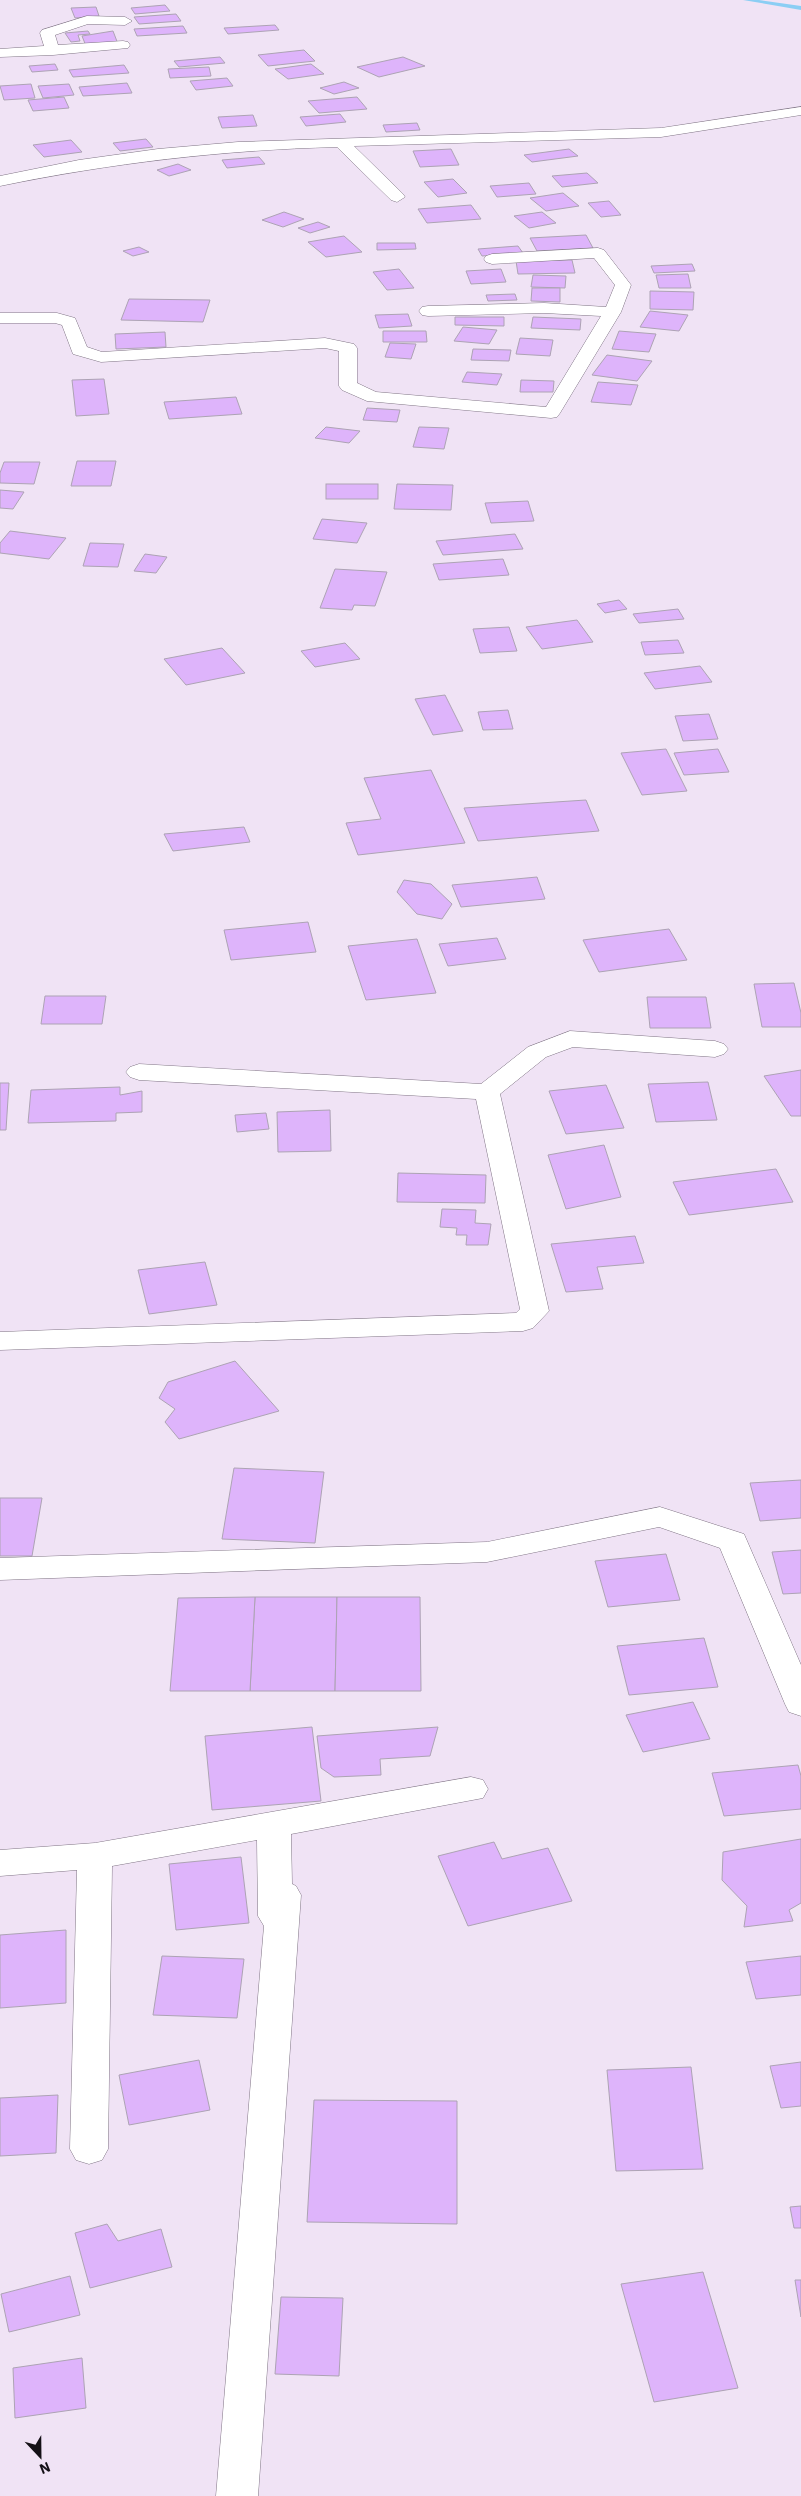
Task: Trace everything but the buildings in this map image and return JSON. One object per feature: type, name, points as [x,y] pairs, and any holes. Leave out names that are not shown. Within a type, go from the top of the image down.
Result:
[{"type":"street","points":[[53,50],[47,33],[87,20],[125,21]]},
{"type":"street","points":[[0,54],[123,45]]},
{"type":"street","points":[[0,181],[55,167],[215,148],[643,134],[801,111]]},
{"type":"street","points":[[342,143],[398,197]]},
{"type":"street","points":[[0,318],[58,318],[70,322],[79,350],[101,357],[325,343],[348,348],[348,386],[373,397],[551,413],[612,312],[623,285],[598,253],[492,259]]},
{"type":"street","points":[[428,311],[544,308],[612,312]]},
{"type":"street","points":[[139,1072],[487,1092],[536,1052],[570,1039],[715,1049]]},
{"type":"street","points":[[0,1341],[523,1322],[535,1311],[487,1092]]},
{"type":"street","points":[[0,1569],[487,1552],[660,1518],[733,1542],[801,1704]]},
{"type":"street","points":[[0,1863],[95,1856],[471,1788]]},
{"type":"street","points":[[274,1825],[276,1990]]},
{"type":"street","points":[[89,2149],[95,1856]]},
{"type":"street","points":[[237,2496],[284,1895]]},
{"type":"waterway","points":[[746,0],[801,8]]}]
